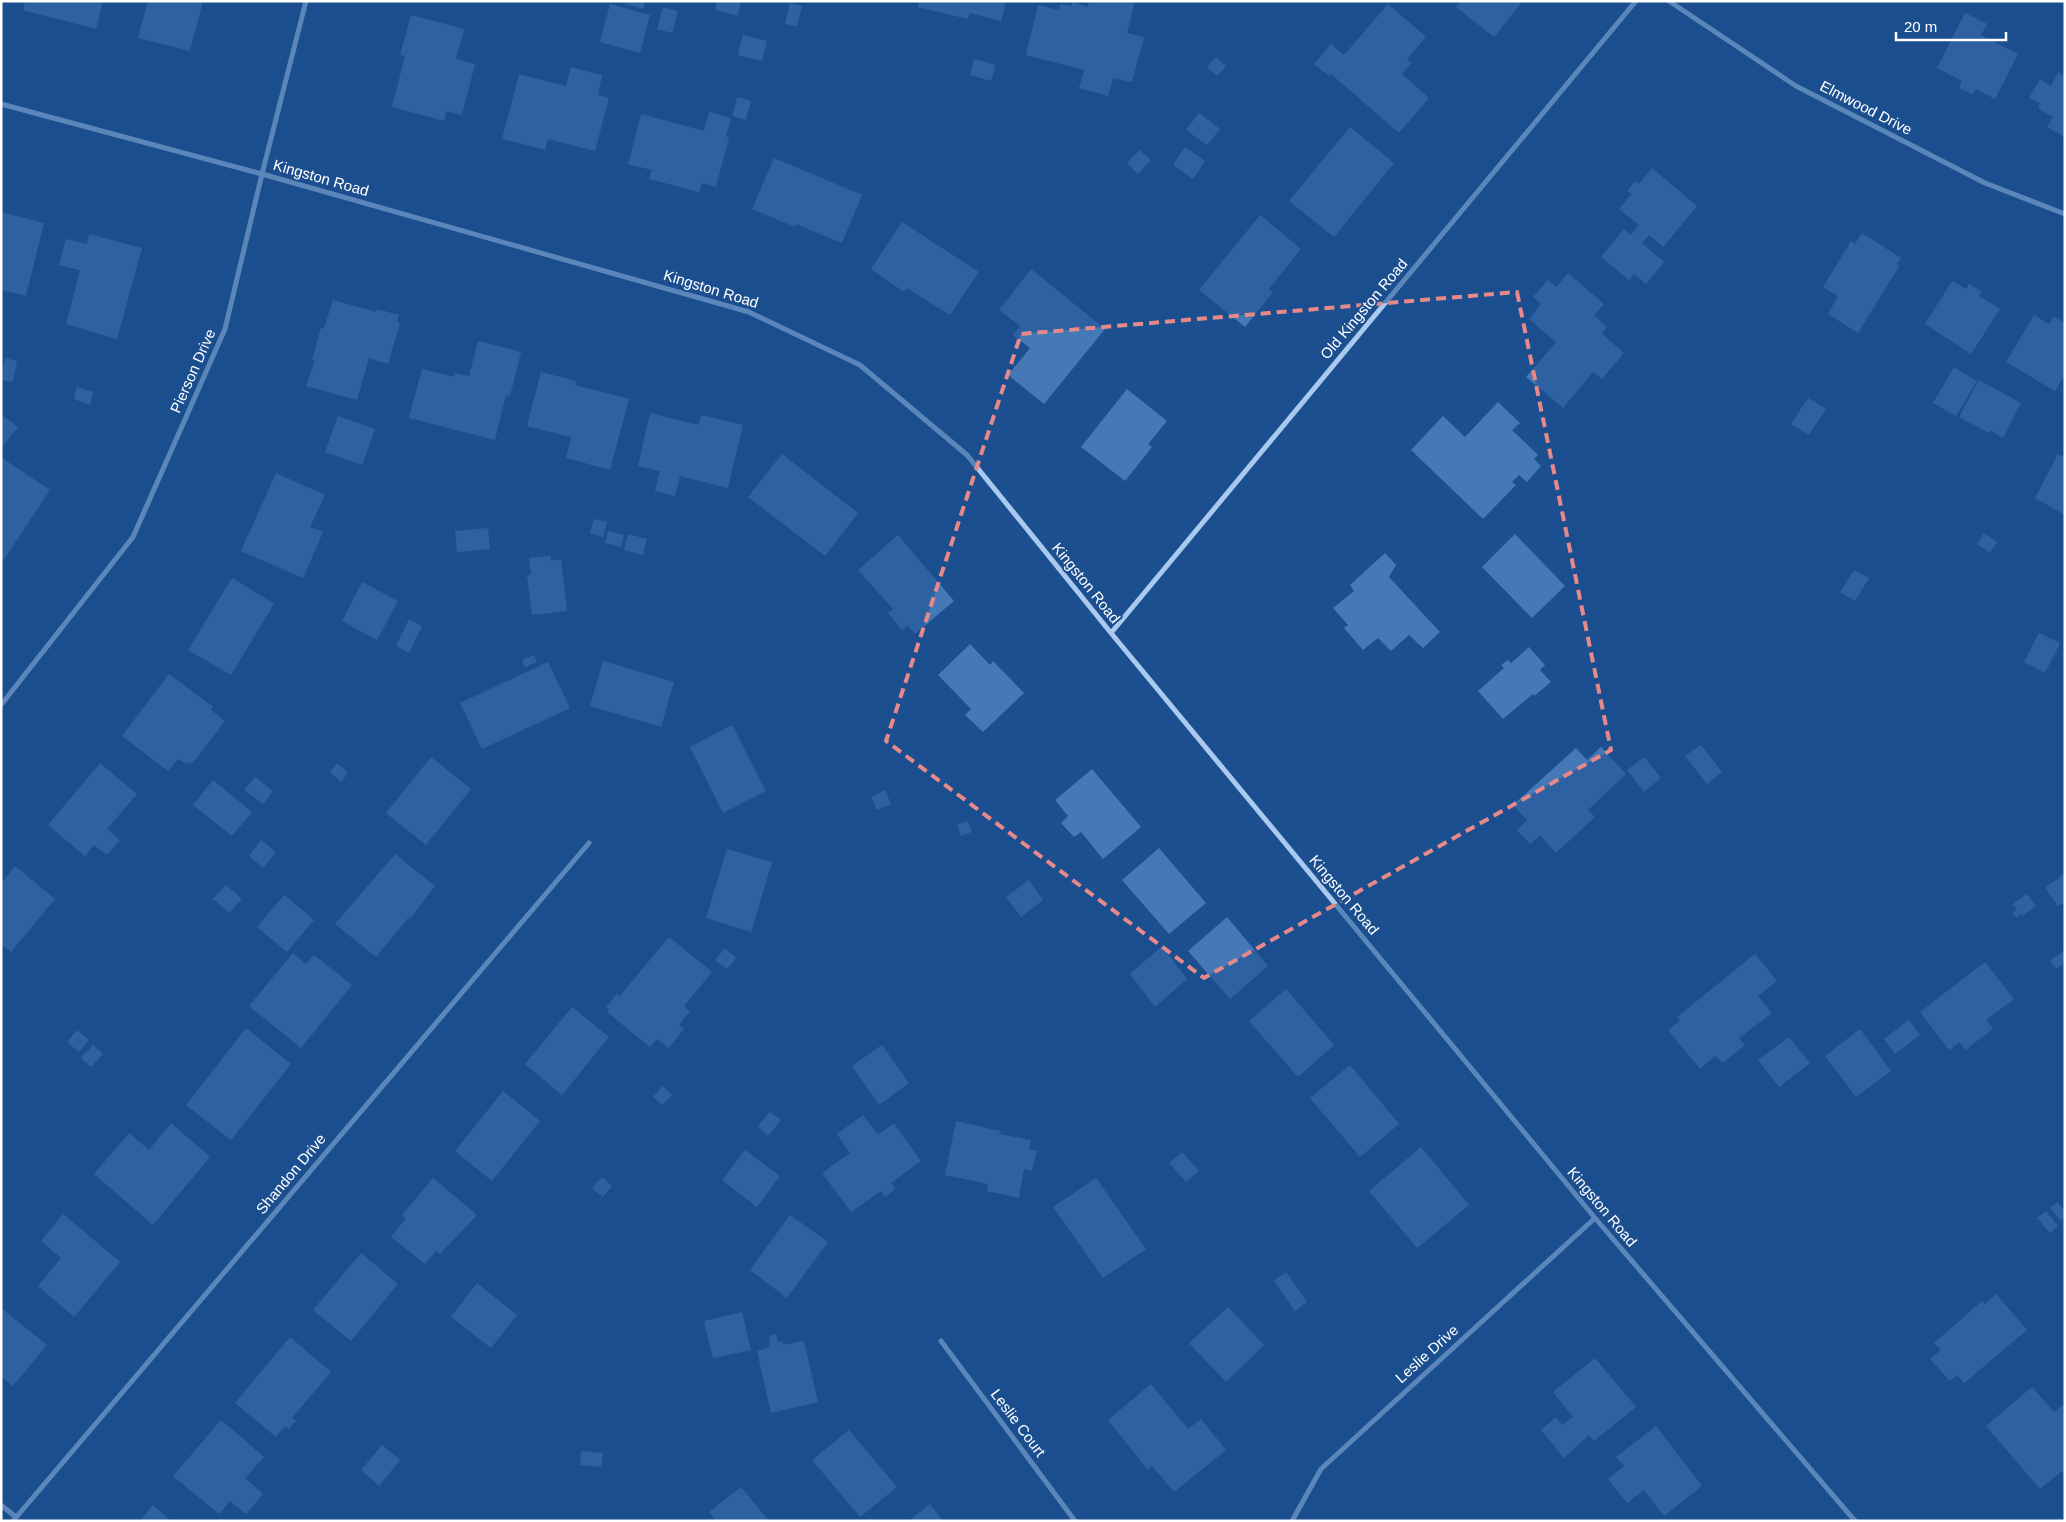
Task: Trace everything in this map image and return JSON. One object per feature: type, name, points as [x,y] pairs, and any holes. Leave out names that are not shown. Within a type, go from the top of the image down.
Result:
[{"type":"street","name":"Pierson Drive","points":[[1,705],[133,537],[225,329],[306,1]]},
{"type":"street","name":"Old Kingston Road","points":[[1110,634],[1636,1]]},
{"type":"street","name":"Elmwood Drive","points":[[1669,1],[1796,86],[1984,183],[2065,214]]},
{"type":"street","name":"Kingston Road","points":[[1,104],[262,174],[749,312],[860,365],[967,455],[1110,634],[1595,1218],[1855,1521]]},
{"type":"street","name":"Shandon Drive","points":[[14,1519],[589,843]]},
{"type":"street","name":"Leslie Drive","points":[[1292,1521],[1321,1469],[1595,1218]]},
{"type":"street","name":"Leslie Court","points":[[941,1341],[1076,1521]]},
{"type":"street","points":[[1,1505],[14,1519]]},
{"type":"highlighted area","points":[[1517,292],[1611,750],[1204,978],[886,741],[1021,334]]},
{"type":"building","points":[[25,1],[103,1],[96,29],[23,10]]},
{"type":"building","points":[[148,1],[203,1],[190,51],[138,38]]},
{"type":"building","points":[[626,1],[645,1],[643,9],[625,4]]},
{"type":"building","points":[[717,1],[741,1],[738,16],[715,10]]},
{"type":"building","points":[[919,1],[1006,1],[1001,21],[970,13],[968,19],[918,7]]},
{"type":"building","points":[[1089,1],[1135,1],[1127,33],[1144,37],[1132,82],[1113,78],[1108,96],[1079,88],[1084,70],[1026,55],[1038,5],[1059,10],[1060,4],[1072,6],[1072,2],[1088,7]]},
{"type":"building","points":[[1461,1],[1523,1],[1494,37],[1456,7]]},
{"type":"building","points":[[790,3],[802,6],[797,26],[785,24]]},
{"type":"building","points":[[610,4],[650,15],[640,53],[600,42]]},
{"type":"building","points":[[1388,4],[1426,37],[1407,59],[1411,63],[1402,74],[1429,98],[1399,133],[1331,74],[1329,76],[1314,64],[1331,44],[1344,55]]},
{"type":"building","points":[[663,7],[678,11],[672,33],[657,29]]},
{"type":"building","points":[[1965,13],[1987,24],[1981,35],[2018,54],[1995,99],[1976,89],[1973,95],[1959,88],[1962,81],[1937,68]]},
{"type":"building","points":[[411,15],[464,29],[456,59],[475,64],[462,115],[446,111],[444,121],[392,107],[405,56],[400,55]]},
{"type":"building","points":[[743,35],[767,41],[762,61],[738,55]]},
{"type":"building","points":[[1216,57],[1226,66],[1217,76],[1207,67]]},
{"type":"building","points":[[974,59],[996,65],[991,81],[970,75]]},
{"type":"building","points":[[571,67],[602,75],[598,95],[609,98],[595,151],[548,139],[545,150],[502,139],[519,74],[566,86]]},
{"type":"building","points":[[2058,72],[2065,76],[2065,137],[2047,127],[2053,117],[2038,108],[2040,103],[2029,98],[2040,79],[2051,86]]},
{"type":"building","points":[[737,97],[751,101],[746,120],[732,116]]},
{"type":"building","points":[[709,112],[731,118],[726,136],[729,137],[716,187],[702,183],[699,192],[649,179],[652,170],[628,164],[641,114],[704,131]]},
{"type":"building","points":[[1199,113],[1220,129],[1207,145],[1186,130]]},
{"type":"building","points":[[1350,127],[1394,163],[1334,237],[1289,201]]},
{"type":"building","points":[[1185,147],[1205,161],[1193,179],[1173,165]]},
{"type":"building","points":[[1139,150],[1151,160],[1138,174],[1127,163]]},
{"type":"building","points":[[774,158],[862,195],[842,243],[796,224],[795,227],[752,209]]},
{"type":"building","points":[[1652,168],[1697,206],[1663,247],[1649,235],[1642,243],[1664,262],[1646,284],[1634,274],[1629,280],[1601,257],[1624,229],[1631,235],[1639,225],[1619,209],[1632,194],[1627,191],[1635,181],[1639,184]]},
{"type":"building","points":[[1,212],[44,223],[26,296],[1,290]]},
{"type":"building","points":[[1260,215],[1301,249],[1269,289],[1273,292],[1245,327],[1199,290]]},
{"type":"building","points":[[902,222],[979,272],[950,315],[907,288],[904,292],[871,269]]},
{"type":"building","points":[[1862,233],[1901,258],[1897,264],[1900,265],[1858,333],[1828,314],[1838,296],[1823,287],[1851,241],[1855,244]]},
{"type":"building","points":[[89,234],[142,248],[117,339],[66,324],[80,270],[59,265],[66,239],[87,244]]},
{"type":"building","points":[[1031,269],[1105,329],[1044,404],[1008,375],[1030,348],[1013,335],[1020,326],[999,310]]},
{"type":"building","points":[[1568,273],[1604,304],[1594,315],[1607,327],[1602,334],[1624,353],[1602,379],[1593,372],[1563,408],[1526,377],[1556,342],[1529,319],[1541,304],[1533,297],[1548,280],[1556,287]]},
{"type":"building","points":[[1952,281],[1966,289],[1969,284],[1982,292],[1979,296],[2000,309],[1971,354],[1925,324]]},
{"type":"building","points":[[333,300],[376,312],[377,309],[399,315],[397,322],[400,323],[388,364],[369,358],[357,400],[306,386],[315,361],[312,360],[321,328],[324,328]]},
{"type":"building","points":[[2034,315],[2049,324],[2054,317],[2065,323],[2065,375],[2055,391],[2006,362]]},
{"type":"building","points":[[478,341],[521,352],[510,396],[506,395],[495,440],[409,418],[422,369],[454,377],[455,373],[469,376]]},
{"type":"building","points":[[5,358],[17,361],[13,382],[1,380]]},
{"type":"building","points":[[1954,367],[1977,381],[1956,416],[1933,403]]},
{"type":"building","points":[[541,372],[576,381],[575,385],[629,399],[610,470],[566,458],[571,437],[527,426]]},
{"type":"building","points":[[1979,380],[2021,403],[2003,438],[1990,430],[1989,433],[1959,417]]},
{"type":"building","points":[[77,387],[93,392],[90,405],[74,399]]},
{"type":"building","points":[[1127,389],[1167,421],[1148,444],[1152,447],[1125,481],[1081,447]]},
{"type":"building","points":[[1808,398],[1826,409],[1809,435],[1791,424]]},
{"type":"building","points":[[1498,402],[1520,423],[1512,430],[1538,455],[1534,459],[1541,466],[1527,482],[1519,475],[1512,482],[1516,485],[1483,519],[1411,450],[1443,416],[1465,437]]},
{"type":"building","points":[[650,413],[699,425],[701,415],[743,425],[728,488],[680,476],[675,496],[655,491],[660,471],[638,466]]},
{"type":"building","points":[[1,414],[18,427],[1,448]]},
{"type":"building","points":[[338,416],[375,429],[362,465],[325,452]]},
{"type":"building","points":[[782,454],[858,513],[825,556],[748,497]]},
{"type":"building","points":[[2058,454],[2065,458],[2065,515],[2035,498]]},
{"type":"building","points":[[1,459],[50,490],[1,564]]},
{"type":"building","points":[[276,473],[325,495],[310,527],[323,532],[303,578],[241,551]]},
{"type":"building","points":[[594,519],[607,522],[603,537],[590,533]]},
{"type":"building","points":[[488,528],[490,549],[457,552],[455,531]]},
{"type":"building","points":[[608,531],[624,535],[621,547],[605,543]]},
{"type":"building","points":[[1984,533],[1997,542],[1990,553],[1977,544]]},
{"type":"building","points":[[628,534],[647,539],[643,555],[624,550]]},
{"type":"building","points":[[1515,534],[1565,586],[1532,618],[1482,567]]},
{"type":"building","points":[[898,535],[954,601],[915,634],[908,626],[902,630],[888,613],[893,609],[858,570]]},
{"type":"building","points":[[1385,553],[1396,565],[1389,577],[1440,632],[1423,648],[1409,635],[1391,651],[1378,638],[1363,650],[1344,628],[1348,625],[1333,608],[1354,591],[1350,585]]},
{"type":"building","points":[[551,556],[551,561],[561,559],[567,611],[532,615],[527,575],[531,575],[529,558]]},
{"type":"building","points":[[1854,570],[1869,578],[1855,601],[1840,592]]},
{"type":"building","points":[[232,578],[274,604],[231,675],[188,650]]},
{"type":"building","points":[[362,582],[398,601],[377,640],[342,621]]},
{"type":"building","points":[[409,619],[422,626],[409,653],[396,646]]},
{"type":"building","points":[[2039,633],[2060,643],[2045,673],[2024,662]]},
{"type":"building","points":[[970,644],[990,665],[993,661],[1024,693],[983,732],[965,715],[971,709],[938,675]]},
{"type":"building","points":[[1529,647],[1545,665],[1540,670],[1551,682],[1503,719],[1478,691],[1504,668],[1501,665],[1508,660],[1511,663]]},
{"type":"building","points":[[534,655],[537,662],[525,667],[522,660]]},
{"type":"building","points":[[603,661],[674,682],[661,727],[590,706]]},
{"type":"building","points":[[548,662],[570,708],[482,749],[460,703]]},
{"type":"building","points":[[169,674],[213,707],[211,710],[225,721],[192,764],[189,762],[186,764],[178,759],[168,771],[122,736]]},
{"type":"building","points":[[732,725],[766,791],[723,813],[690,747]]},
{"type":"building","points":[[1701,745],[1722,772],[1707,784],[1685,756]]},
{"type":"building","points":[[1601,747],[1626,774],[1588,810],[1595,817],[1556,853],[1540,835],[1530,844],[1517,830],[1527,820],[1513,805],[1576,748],[1587,760]]},
{"type":"building","points":[[431,757],[471,789],[426,845],[386,813]]},
{"type":"building","points":[[1644,757],[1661,778],[1644,792],[1627,770]]},
{"type":"building","points":[[100,763],[137,794],[107,829],[120,840],[107,855],[94,845],[85,856],[48,825]]},
{"type":"building","points":[[337,763],[348,773],[341,782],[330,772]]},
{"type":"building","points":[[1092,769],[1141,827],[1103,859],[1081,832],[1074,837],[1061,823],[1068,816],[1055,800]]},
{"type":"building","points":[[255,777],[273,791],[263,804],[244,790]]},
{"type":"building","points":[[213,780],[252,812],[232,836],[193,805]]},
{"type":"building","points":[[885,790],[891,804],[877,810],[871,797]]},
{"type":"building","points":[[968,821],[972,832],[961,836],[957,825]]},
{"type":"building","points":[[261,840],[276,852],[263,868],[249,856]]},
{"type":"building","points":[[1159,848],[1206,903],[1169,934],[1122,880]]},
{"type":"building","points":[[727,849],[772,862],[751,932],[706,918]]},
{"type":"building","points":[[395,854],[435,886],[410,919],[408,918],[376,957],[335,924]]},
{"type":"building","points":[[15,866],[55,899],[11,952],[1,944],[1,884]]},
{"type":"building","points":[[2065,873],[2065,902],[2058,906],[2045,888]]},
{"type":"building","points":[[1029,880],[1043,900],[1021,917],[1006,897]]},
{"type":"building","points":[[226,885],[242,899],[229,913],[213,899]]},
{"type":"building","points":[[2027,894],[2036,906],[2017,918],[2012,913],[2017,910],[2013,904]]},
{"type":"building","points":[[284,895],[314,920],[287,952],[257,927]]},
{"type":"building","points":[[1227,917],[1268,966],[1230,999],[1188,951]]},
{"type":"building","points":[[669,937],[712,972],[684,1006],[690,1011],[679,1025],[684,1029],[669,1048],[657,1039],[650,1047],[607,1012],[609,1009],[606,1007],[617,994],[619,997]]},
{"type":"building","points":[[1162,946],[1187,979],[1155,1007],[1130,974]]},
{"type":"building","points":[[725,948],[736,958],[727,969],[715,960]]},
{"type":"building","points":[[2065,950],[2065,963],[2056,969],[2050,961]]},
{"type":"building","points":[[293,953],[306,964],[314,955],[352,985],[301,1048],[249,1006]]},
{"type":"building","points":[[1755,954],[1777,981],[1758,996],[1772,1013],[1739,1038],[1745,1045],[1723,1063],[1715,1056],[1700,1069],[1668,1030],[1680,1021],[1677,1017]]},
{"type":"building","points":[[1985,962],[2014,999],[1986,1020],[1993,1029],[1965,1050],[1960,1042],[1949,1050],[1920,1012]]},
{"type":"building","points":[[1286,989],[1334,1045],[1298,1077],[1249,1021]]},
{"type":"building","points":[[572,1007],[609,1037],[562,1095],[525,1064]]},
{"type":"building","points":[[1909,1020],[1920,1035],[1895,1054],[1884,1039]]},
{"type":"building","points":[[246,1028],[291,1064],[231,1140],[186,1105]]},
{"type":"building","points":[[1860,1029],[1891,1071],[1856,1097],[1825,1056]]},
{"type":"building","points":[[77,1030],[89,1040],[79,1052],[67,1042]]},
{"type":"building","points":[[1789,1037],[1810,1063],[1779,1087],[1758,1060]]},
{"type":"building","points":[[93,1045],[103,1054],[91,1067],[81,1058]]},
{"type":"building","points":[[882,1045],[909,1083],[879,1105],[852,1066]]},
{"type":"building","points":[[1350,1065],[1399,1124],[1360,1157],[1310,1098]]},
{"type":"building","points":[[663,1086],[672,1095],[662,1105],[653,1097]]},
{"type":"building","points":[[503,1091],[540,1121],[492,1181],[455,1151]]},
{"type":"building","points":[[770,1112],[781,1120],[768,1136],[758,1126]]},
{"type":"building","points":[[863,1115],[878,1135],[894,1123],[921,1161],[891,1183],[896,1188],[885,1197],[881,1191],[851,1212],[822,1173],[850,1153],[837,1134]]},
{"type":"building","points":[[956,1121],[1000,1131],[999,1134],[1031,1140],[1029,1150],[1037,1150],[1032,1171],[1024,1169],[1019,1198],[987,1191],[988,1184],[945,1175]]},
{"type":"building","points":[[171,1123],[210,1157],[153,1225],[94,1174],[129,1133],[149,1150]]},
{"type":"building","points":[[1421,1147],[1469,1205],[1417,1248],[1369,1191]]},
{"type":"building","points":[[745,1150],[780,1176],[757,1207],[722,1180]]},
{"type":"building","points":[[1182,1152],[1199,1171],[1186,1182],[1169,1163]]},
{"type":"building","points":[[602,1177],[612,1186],[603,1197],[592,1188]]},
{"type":"building","points":[[433,1178],[477,1215],[440,1254],[436,1251],[425,1264],[391,1237],[406,1218],[402,1215]]},
{"type":"building","points":[[1096,1178],[1146,1249],[1103,1278],[1053,1207]]},
{"type":"building","points":[[2057,1202],[2065,1211],[2065,1217],[2061,1221],[2050,1208]]},
{"type":"building","points":[[2046,1211],[2058,1226],[2050,1233],[2037,1218]]},
{"type":"building","points":[[63,1214],[120,1262],[74,1317],[38,1286],[61,1258],[41,1241]]},
{"type":"building","points":[[790,1215],[828,1242],[787,1298],[750,1270]]},
{"type":"building","points":[[361,1253],[398,1284],[351,1341],[313,1310]]},
{"type":"building","points":[[1286,1272],[1307,1302],[1295,1311],[1274,1281]]},
{"type":"building","points":[[477,1283],[517,1315],[491,1348],[451,1317]]},
{"type":"building","points":[[1996,1294],[2027,1330],[1964,1383],[1957,1375],[1950,1381],[1930,1359],[1941,1350],[1934,1343],[1982,1301],[1985,1304]]},
{"type":"building","points":[[1228,1307],[1264,1345],[1226,1382],[1189,1343]]},
{"type":"building","points":[[1,1308],[47,1345],[13,1386],[1,1376]]},
{"type":"building","points":[[742,1312],[751,1350],[713,1358],[704,1321]]},
{"type":"building","points":[[776,1334],[778,1342],[782,1341],[783,1345],[804,1341],[818,1402],[771,1413],[757,1351],[770,1347],[769,1336]]},
{"type":"building","points":[[290,1337],[331,1372],[292,1418],[296,1421],[289,1429],[285,1426],[276,1437],[235,1403]]},
{"type":"building","points":[[1595,1358],[1636,1407],[1594,1441],[1589,1435],[1564,1458],[1541,1430],[1556,1417],[1562,1425],[1573,1417],[1553,1392]]},
{"type":"building","points":[[1151,1384],[1188,1429],[1201,1419],[1226,1450],[1174,1492],[1152,1466],[1148,1470],[1108,1420]]},
{"type":"building","points":[[2032,1387],[2054,1412],[2065,1403],[2065,1475],[2062,1471],[2040,1489],[1986,1426]]},
{"type":"building","points":[[221,1420],[264,1457],[245,1478],[263,1494],[246,1514],[230,1501],[219,1514],[173,1476]]},
{"type":"building","points":[[1656,1426],[1702,1486],[1664,1516],[1644,1490],[1627,1503],[1608,1479],[1624,1466],[1616,1457]]},
{"type":"building","points":[[849,1430],[897,1487],[860,1517],[812,1460]]},
{"type":"building","points":[[382,1445],[400,1460],[379,1486],[361,1470]]},
{"type":"building","points":[[581,1451],[603,1453],[601,1467],[580,1465]]},
{"type":"building","points":[[741,1487],[769,1521],[716,1521],[709,1512]]},
{"type":"building","points":[[930,1504],[943,1521],[909,1521]]},
{"type":"building","points":[[153,1505],[171,1521],[140,1521]]}]
